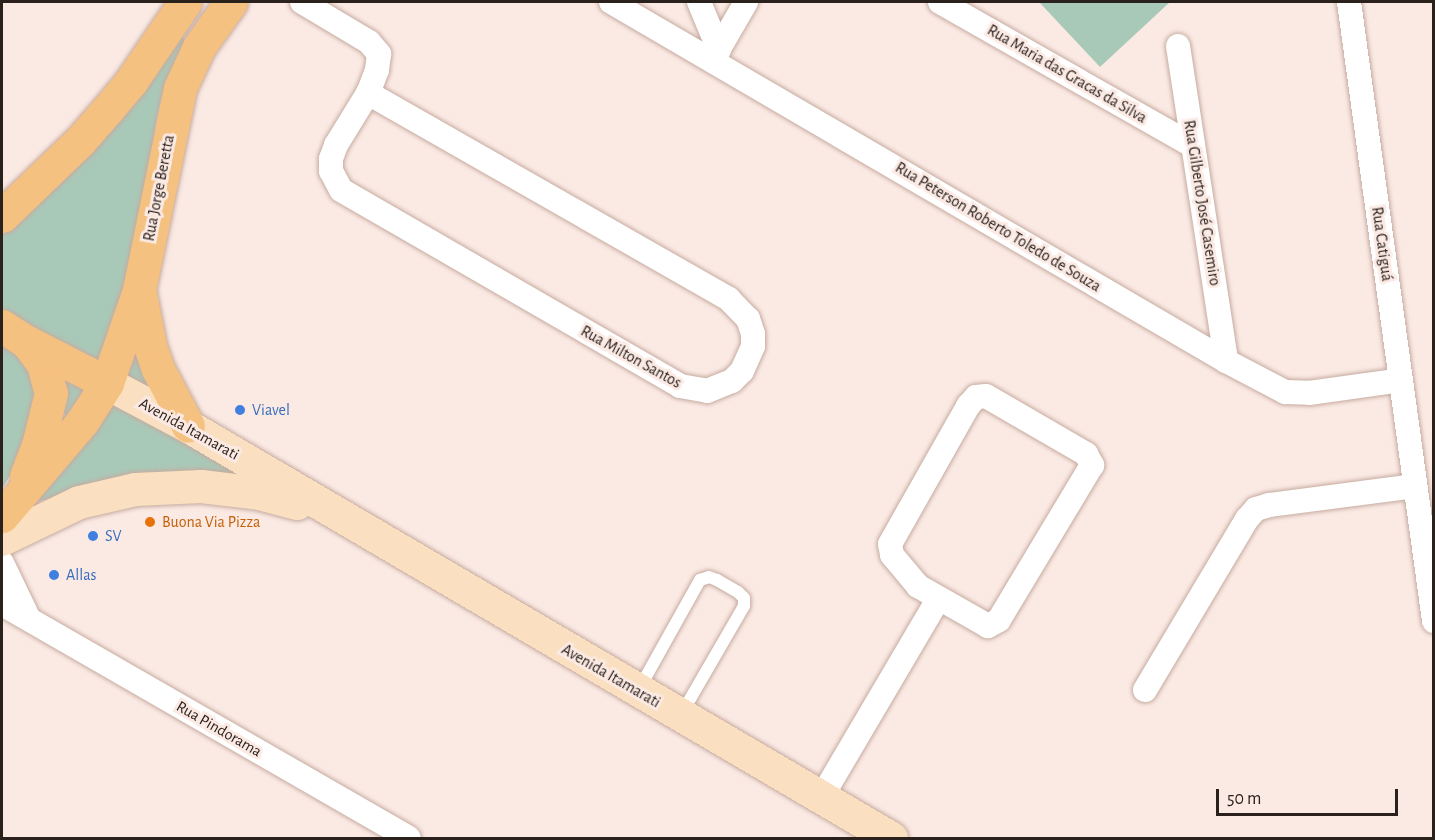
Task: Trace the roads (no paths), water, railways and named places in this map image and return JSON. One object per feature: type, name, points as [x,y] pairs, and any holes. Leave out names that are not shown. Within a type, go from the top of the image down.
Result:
[{"type":"main road","points":[[2,216],[80,141],[108,110],[132,80],[185,2]]},
{"type":"main road","name":"Rua Jorge Beretta","points":[[10,505],[82,422],[107,383],[139,290],[180,88],[199,47],[231,2]]},
{"type":"main road","points":[[139,290],[150,346],[158,369],[188,426]]},
{"type":"main road","points":[[14,334],[107,383]]},
{"type":"main road","points":[[10,505],[38,445],[51,393],[43,364],[14,334]]},
{"type":"main road","name":"Avenida Itamarati","points":[[107,383],[188,426],[332,513],[891,838]]},
{"type":"main road","name":"Avenida Itamarati","points":[[2,539],[79,502],[108,494],[160,486],[201,486],[259,493],[332,513]]},
{"type":"street","name":"Rua Milton Santos","points":[[302,2],[375,48],[379,62],[368,93],[336,145],[331,159],[334,180],[353,198],[680,386],[693,390],[713,389],[732,381],[742,371],[753,346],[753,334],[748,319],[729,299],[368,93]]},
{"type":"street","name":"Rua Peterson Roberto Toledo de Souza","points":[[612,2],[716,55],[1226,361],[1285,392],[1296,393],[1401,380]]},
{"type":"street","points":[[699,2],[716,55]]},
{"type":"street","points":[[716,55],[746,2]]},
{"type":"street","name":"Rua Maria das Gracas da Silva","points":[[940,2],[1193,146]]},
{"type":"street","name":"Rua Catiguá","points":[[1349,2],[1434,621]]},
{"type":"street","name":"Rua Gilberto José Casemiro","points":[[1178,46],[1226,361]]},
{"type":"street","points":[[986,396],[1086,454],[1092,465],[996,623],[984,624],[938,599],[913,580],[892,555],[890,544],[968,406],[976,398],[986,396]]},
{"type":"street","points":[[1145,690],[1247,519],[1256,509],[1269,505],[1415,486]]},
{"type":"street","points":[[2,563],[29,619]]},
{"type":"street","points":[[821,798],[938,599]]},
{"type":"street","name":"Rua Pindorama","points":[[2,604],[409,838]]},
{"type":"lane","points":[[638,691],[700,580],[709,577],[738,592],[744,598],[744,606],[680,716]]},
{"type":"place","name":"Viavel","points":[[240,410]]},
{"type":"place","name":"Buona Via Pizza","points":[[150,522]]},
{"type":"place","name":"SV","points":[[93,536]]},
{"type":"place","name":"Allas","points":[[54,575]]}]
